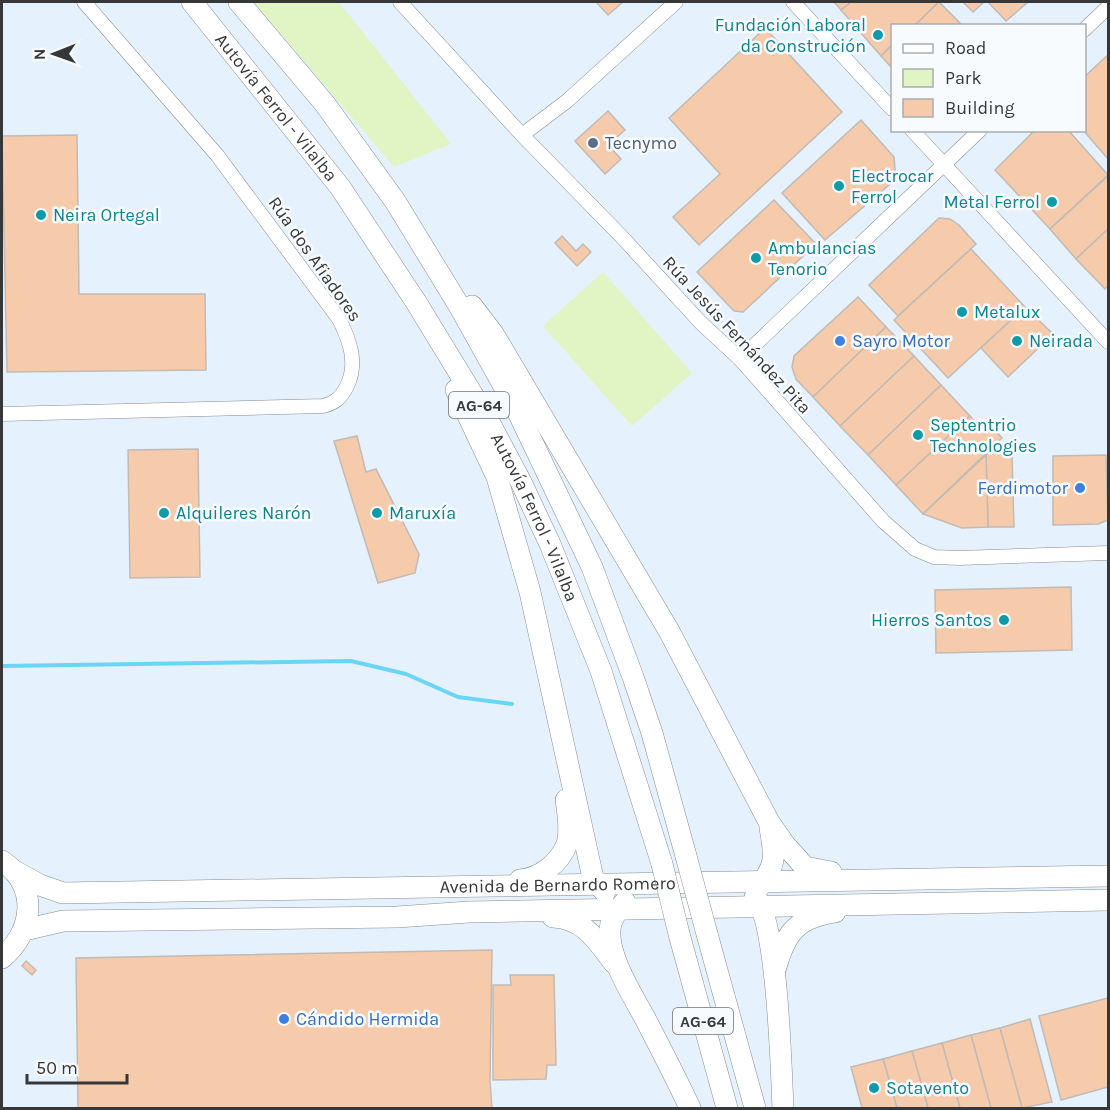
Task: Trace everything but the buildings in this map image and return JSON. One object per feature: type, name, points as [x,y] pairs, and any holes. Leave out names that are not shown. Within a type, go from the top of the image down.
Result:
[{"type":"highway","name":"Autovía Ferrol - Vilalba","points":[[192,2],[340,188],[416,302],[488,420],[521,482],[550,544],[601,671],[662,864],[727,1108]]},
{"type":"highway","name":"Autovía Ferrol - Vilalba","points":[[239,2],[325,104],[395,201],[458,304],[516,408],[592,567],[652,733],[755,1108]]},
{"type":"highway","points":[[395,201],[494,335],[669,631],[769,822],[785,846],[805,867],[885,879]]},
{"type":"highway","points":[[416,302],[497,477],[530,592],[593,878],[608,897],[627,907]]},
{"type":"highway","points":[[471,886],[533,879],[554,864],[567,843],[568,819],[550,678]]},
{"type":"highway","points":[[769,822],[774,851],[770,873],[750,894],[767,926],[774,974],[783,1108]]},
{"type":"highway","points":[[2,958],[15,945],[24,930],[28,914],[27,898],[22,884],[7,866]]},
{"type":"highway","name":"Avenida de Bernardo Romero","points":[[7,866],[40,885],[63,893],[641,883],[885,904],[1108,900]]},
{"type":"highway","name":"Avenida de Bernardo Romero","points":[[24,930],[63,921],[397,916],[627,907],[885,879],[1108,876]]},
{"type":"highway","points":[[641,883],[627,907],[610,928],[612,947],[622,974],[690,1108]]},
{"type":"highway","points":[[774,974],[787,936],[801,922],[826,914],[885,904]]},
{"type":"highway","points":[[469,912],[560,917],[586,928],[622,974]]},
{"type":"street","name":"Rúa dos Afiadores","points":[[2,414],[323,406],[335,403],[344,392],[351,377],[353,359],[348,338],[339,319],[217,154],[84,2]]},
{"type":"street","name":"Rúa Jesús Fernández Pita","points":[[400,2],[522,135],[622,237],[701,323],[740,358],[856,491],[915,549],[934,557],[959,558],[1108,553]]},
{"type":"street","points":[[522,135],[567,102],[676,2]]},
{"type":"street","points":[[793,2],[891,108]]},
{"type":"street","points":[[1086,28],[1108,8]]},
{"type":"street","points":[[914,132],[1108,342]]},
{"type":"street","points":[[740,358],[978,132]]},
{"type":"shaded area","points":[[2,2],[1108,2],[1108,1108],[2,1108]]},
{"type":"green space","points":[[254,2],[339,2],[451,144],[394,167]]},
{"type":"green space","points":[[603,272],[692,373],[632,426],[543,326]]},
{"type":"waterway","points":[[2,666],[351,661],[406,674],[458,697],[512,704]]},
{"type":"place","name":"Fundación Laboral da Construción","points":[[878,35]]},
{"type":"place","name":"Tecnymo","points":[[593,143]]},
{"type":"place","name":"Electrocar Ferrol","points":[[839,186]]},
{"type":"place","name":"Metal Ferrol","points":[[1052,202]]},
{"type":"place","name":"Neira Ortegal","points":[[41,215]]},
{"type":"place","name":"Ambulancias Tenorio","points":[[756,258]]},
{"type":"place","name":"Metalux","points":[[962,312]]},
{"type":"place","name":"Sayro Motor","points":[[840,341]]},
{"type":"place","name":"Neirada","points":[[1017,341]]},
{"type":"place","name":"Septentrio Technologies","points":[[918,435]]},
{"type":"place","name":"Ferdimotor","points":[[1080,488]]},
{"type":"place","name":"Alquileres Narón","points":[[164,513]]},
{"type":"place","name":"Maruxía","points":[[377,513]]},
{"type":"place","name":"Hierros Santos","points":[[1004,620]]},
{"type":"place","name":"Cándido Hermida","points":[[284,1019]]},
{"type":"place","name":"Sotavento","points":[[874,1088]]}]
